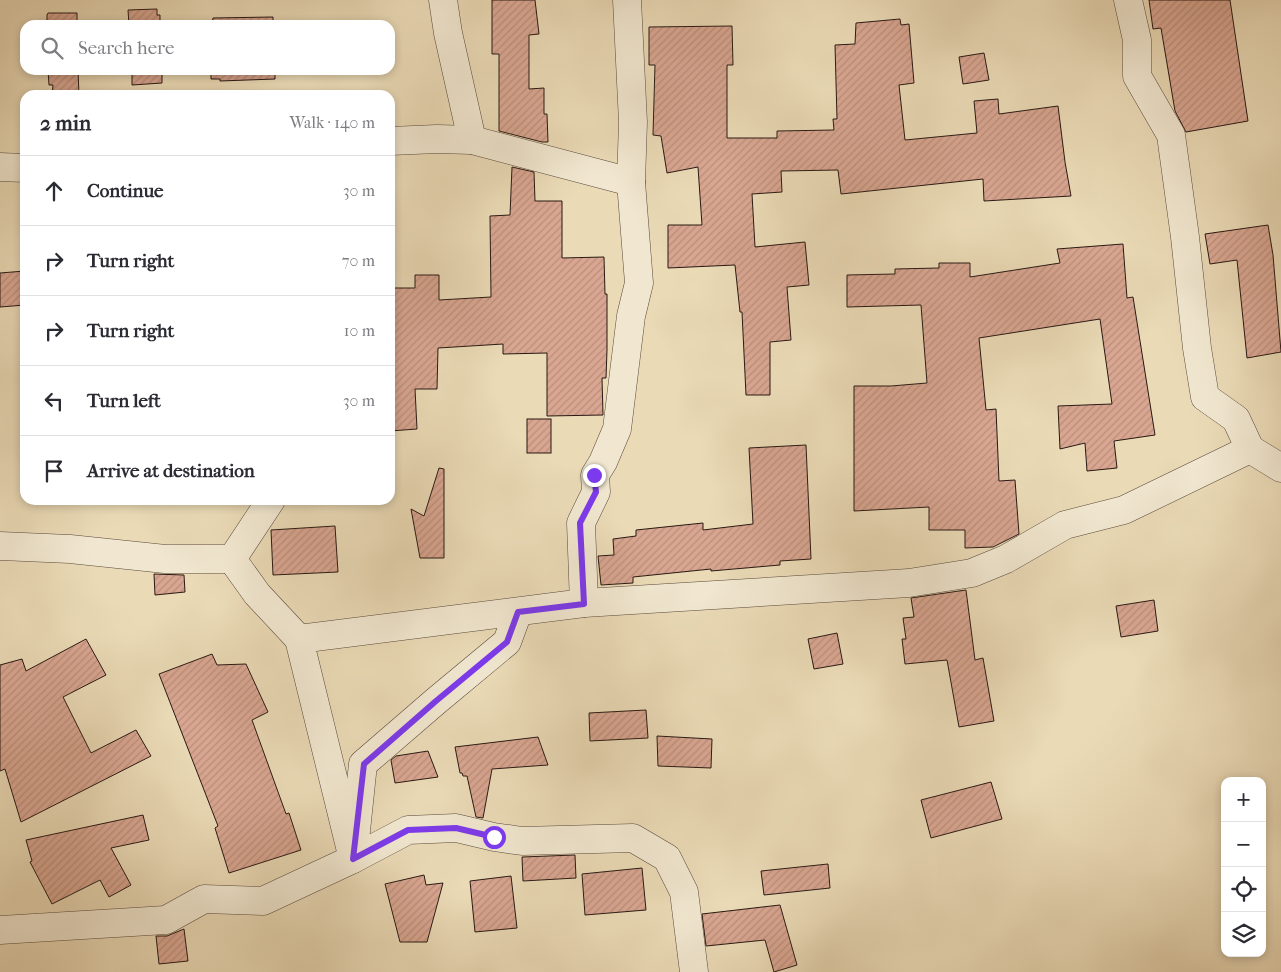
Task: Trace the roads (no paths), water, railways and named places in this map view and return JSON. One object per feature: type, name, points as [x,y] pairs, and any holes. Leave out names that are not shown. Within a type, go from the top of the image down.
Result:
[{"type":"street","points":[[443,0],[448,33],[472,140]]},
{"type":"street","points":[[584,604],[580,523],[596,492],[594,475],[603,462],[617,429],[631,316],[639,283],[631,182],[633,122],[628,0]]},
{"type":"street","points":[[1128,0],[1137,40],[1137,76],[1171,136],[1185,237],[1197,348],[1205,397],[1236,419],[1250,449],[1281,468]]},
{"type":"street","points":[[395,141],[472,140],[631,182]]},
{"type":"street","points":[[0,168],[20,168]]},
{"type":"street","points":[[299,639],[584,604],[909,584],[972,573],[1006,559],[1065,525],[1124,510],[1250,449]]},
{"type":"street","points":[[232,559],[269,505]]},
{"type":"street","points":[[0,546],[70,549],[165,559],[232,559]]},
{"type":"street","points":[[232,559],[257,594],[299,639],[353,859]]},
{"type":"street","points":[[353,859],[364,764],[507,642],[518,612]]},
{"type":"street","points":[[0,930],[166,920],[204,899],[263,901],[353,859],[408,830],[456,828],[522,841],[634,838],[667,858],[684,892],[694,972]]}]
